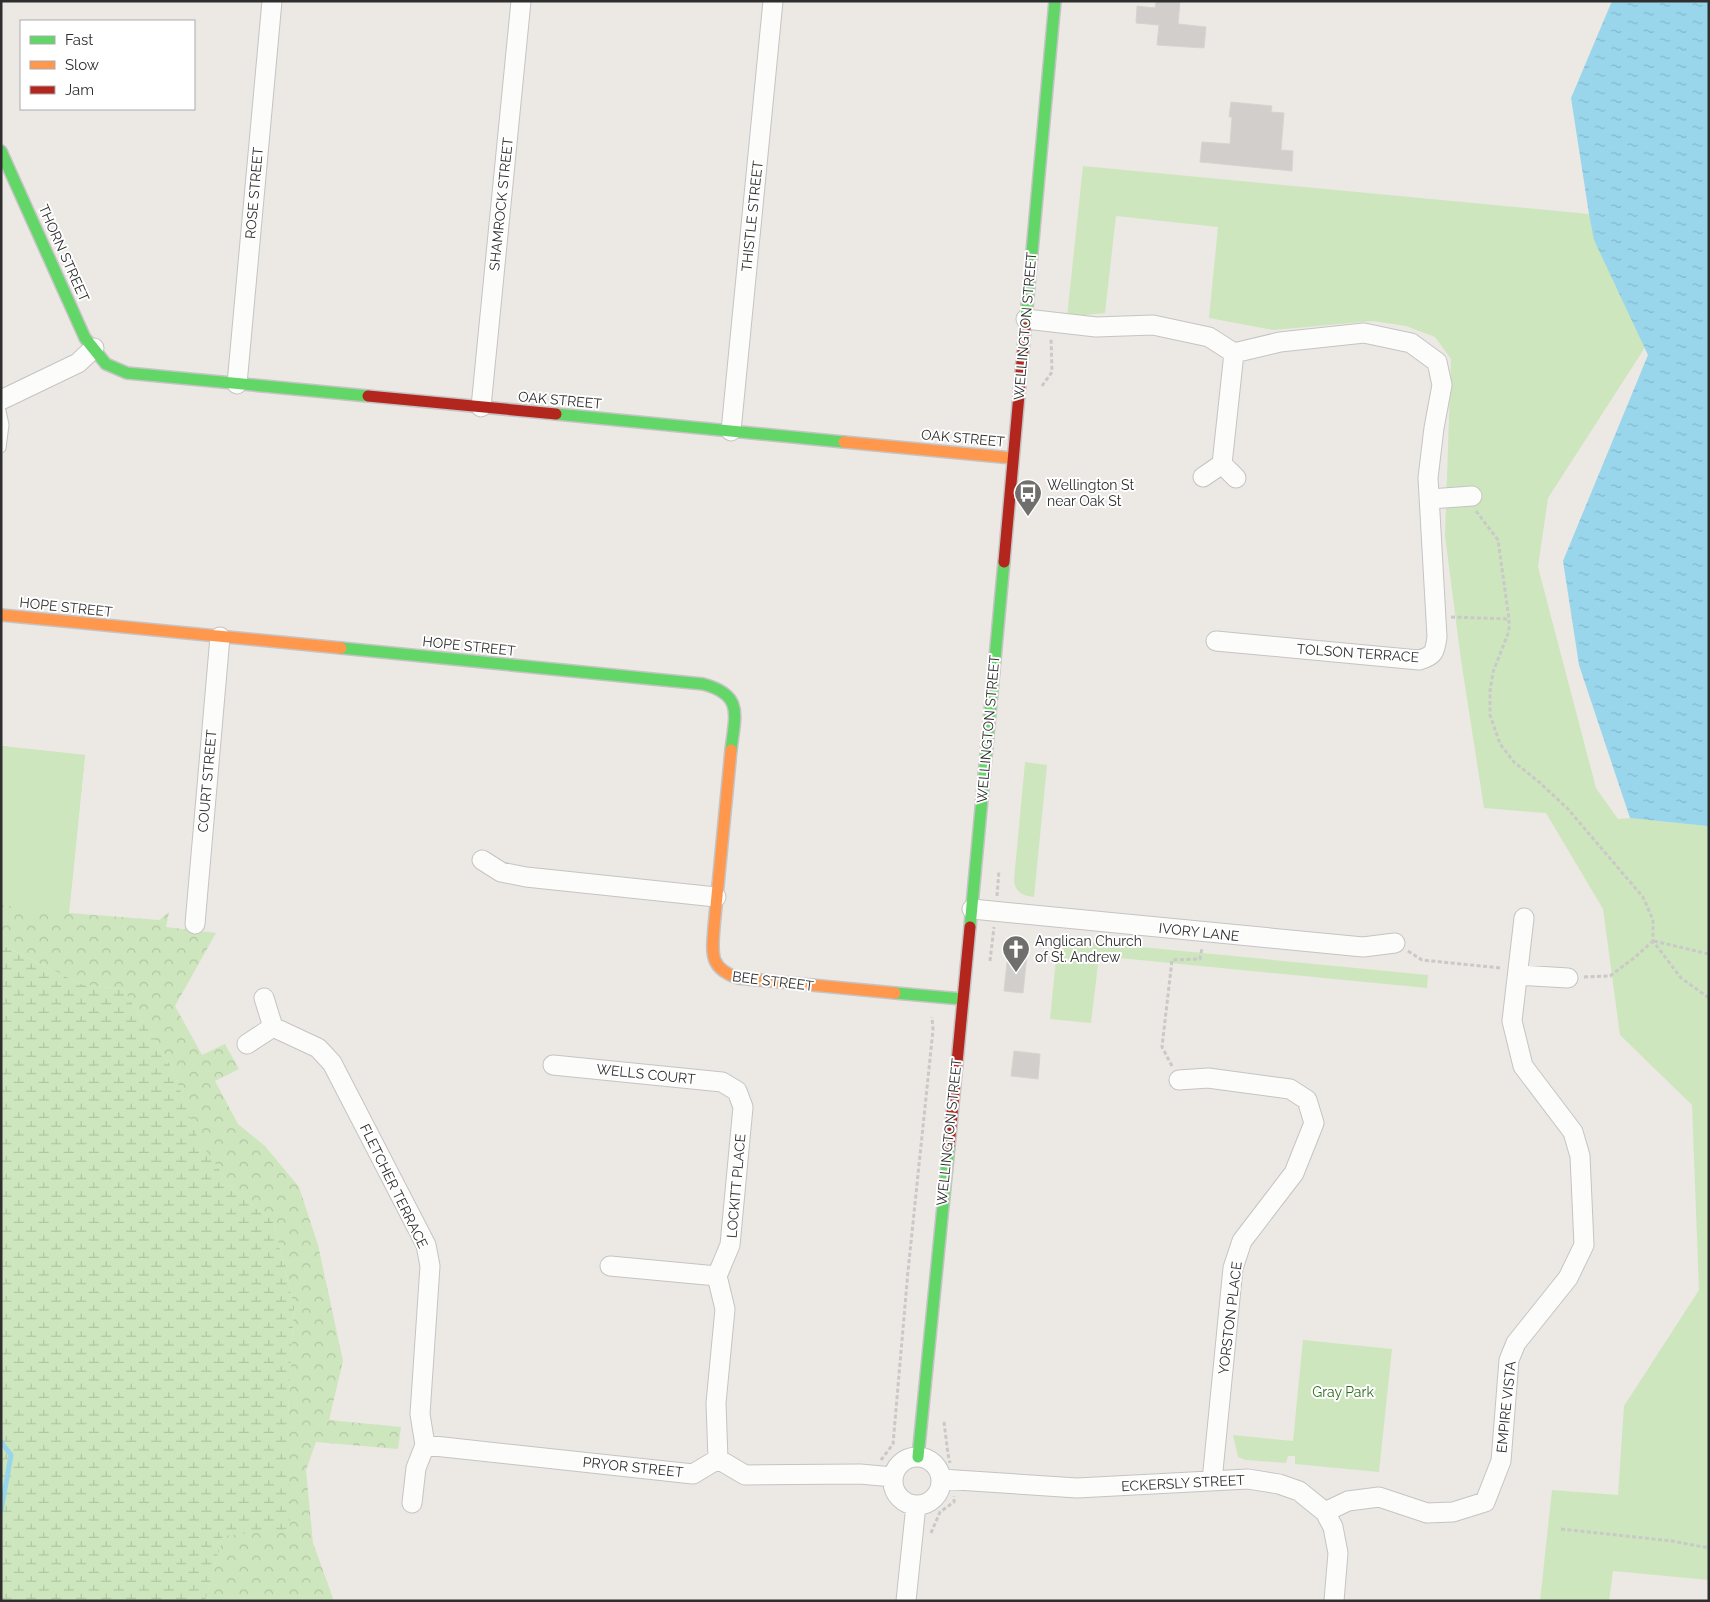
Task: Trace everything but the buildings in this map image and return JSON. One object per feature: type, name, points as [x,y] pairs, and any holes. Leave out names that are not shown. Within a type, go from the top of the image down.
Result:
[{"type":"street","name":"ROSE STREET","points":[[237,384],[272,1]]},
{"type":"street","name":"SHAMROCK STREET","points":[[481,408],[521,1]]},
{"type":"street","name":"THISTLE STREET","points":[[731,431],[773,1]]},
{"type":"street","name":"WELLINGTON STREET","points":[[918,1457],[972,909],[1055,1]]},
{"type":"street","name":"THORN STREET","points":[[1,151],[85,338],[106,364]]},
{"type":"street","points":[[1026,319],[1096,327],[1153,325],[1209,337],[1234,353],[1222,464],[1203,477]]},
{"type":"street","name":"TOLSON TERRACE","points":[[1216,641],[1419,660],[1429,657],[1436,648],[1428,478],[1434,428],[1442,385],[1437,362],[1411,343],[1364,333],[1280,342],[1234,353]]},
{"type":"street","points":[[1,400],[78,362],[94,348]]},
{"type":"street","name":"OAK STREET","points":[[106,364],[126,373],[1012,458]]},
{"type":"street","points":[[1222,464],[1236,478]]},
{"type":"street","points":[[1430,499],[1469,496]]},
{"type":"street","name":"HOPE STREET","points":[[1,615],[703,684],[719,688],[731,697],[735,713],[716,897]]},
{"type":"street","name":"COURT STREET","points":[[195,924],[220,637]]},
{"type":"street","points":[[482,860],[501,872],[526,877],[716,897]]},
{"type":"street","name":"BEE STREET","points":[[716,897],[713,955],[716,966],[726,975],[755,980],[962,999]]},
{"type":"street","name":"IVORY LANE","points":[[972,909],[1363,947],[1395,943]]},
{"type":"street","name":"EMPIRE VISTA","points":[[1325,1512],[1348,1500],[1379,1497],[1427,1513],[1453,1512],[1485,1502],[1501,1461],[1509,1360],[1516,1343],[1568,1278],[1584,1245],[1580,1156],[1573,1132],[1523,1066],[1512,1020],[1524,918]]},
{"type":"street","points":[[1518,974],[1568,978]]},
{"type":"street","points":[[247,1044],[273,1027],[264,998]]},
{"type":"street","name":"FLETCHER TERRACE","points":[[273,1027],[318,1048],[332,1063],[426,1245],[430,1266],[420,1414],[425,1445]]},
{"type":"street","name":"WELLS COURT","points":[[553,1065],[722,1082],[737,1091]]},
{"type":"street","name":"YORSTON PLACE","points":[[1179,1080],[1208,1078],[1290,1089],[1307,1100],[1314,1123],[1294,1172],[1242,1241],[1233,1268],[1212,1481]]},
{"type":"street","name":"LOCKITT PLACE","points":[[717,1276],[730,1245],[743,1107],[737,1091]]},
{"type":"street","points":[[610,1266],[717,1276],[724,1309],[716,1403],[718,1459],[745,1475],[871,1475],[893,1478]]},
{"type":"street","points":[[412,1502],[416,1468],[425,1445]]},
{"type":"street","name":"PRYOR STREET","points":[[425,1445],[694,1474],[718,1459]]},
{"type":"street","points":[[918,1457],[927,1459],[934,1464],[948,1480],[934,1498],[926,1503],[916,1505],[906,1503],[898,1496],[893,1478],[896,1469],[902,1462],[909,1458],[918,1457]]},
{"type":"street","name":"ECKERSLY STREET","points":[[948,1480],[1077,1488],[1248,1479],[1279,1484],[1299,1491],[1325,1512],[1333,1527],[1338,1553],[1334,1601]]},
{"type":"street","points":[[906,1601],[916,1505]]},
{"type":"lane","points":[[1,411],[4,425],[1,448]]},
{"type":"path","points":[[1469,496],[1498,540],[1509,619],[1509,631],[1492,672],[1490,715],[1494,732],[1500,744],[1514,762],[1540,782],[1567,808],[1643,897],[1653,920],[1653,941],[1681,978],[1709,998]]},
{"type":"path","points":[[1435,616],[1509,619]]},
{"type":"path","points":[[1179,1080],[1162,1047],[1172,960],[1200,959],[1204,932]]},
{"type":"path","points":[[1653,941],[1709,954]]},
{"type":"path","points":[[1568,978],[1610,976],[1653,941]]},
{"type":"path","points":[[1395,943],[1422,960],[1511,969],[1518,974]]},
{"type":"path","points":[[871,1475],[893,1444],[908,1271],[933,1030],[932,997]]},
{"type":"path","points":[[931,1535],[940,1512],[954,1502],[948,1480]]},
{"type":"path","points":[[1561,1530],[1672,1541],[1709,1548]]},
{"type":"green space","points":[[1083,166],[1589,214],[1605,230],[1649,317],[1644,349],[1548,498],[1538,567],[1596,788],[1618,819],[1631,818],[1708,826],[1709,829],[1709,1580],[1613,1571],[1609,1601],[1540,1601],[1552,1490],[1618,1495],[1624,1406],[1699,1290],[1692,1105],[1620,1035],[1603,909],[1546,813],[1484,808],[1461,660],[1445,536],[1451,359],[1435,337],[1406,326],[1373,321],[1274,330],[1209,318],[1218,227],[1116,216],[1105,313],[1067,317]]},
{"type":"green space","points":[[1,746],[85,755],[69,913],[159,920],[169,912],[166,927],[216,933],[175,1006],[202,1055],[225,1044],[239,1069],[215,1081],[238,1124],[265,1146],[299,1187],[318,1245],[343,1361],[329,1420],[401,1427],[398,1449],[316,1442],[306,1470],[313,1543],[334,1601],[205,1601],[223,1536],[288,1412],[294,1306],[273,1221],[234,1191],[197,1139],[173,1070],[123,989],[83,985],[1,946]]},
{"type":"green space","points":[[1,746],[85,755],[69,913],[1,905]]},
{"type":"green space","points":[[1025,762],[1047,765],[1034,897],[1020,893],[1016,888],[1014,880]]},
{"type":"green space","points":[[1058,939],[1428,975],[1427,988],[1099,956],[1091,1023],[1050,1019]]},
{"type":"green space","points":[[1,946],[83,985],[123,989],[173,1070],[198,1139],[234,1191],[273,1221],[294,1306],[288,1412],[290,1529],[223,1536],[205,1601],[1,1601]]},
{"type":"green space","name":"Gray Park","points":[[1303,1340],[1392,1349],[1379,1472],[1295,1464],[1295,1456],[1288,1456],[1286,1463],[1246,1460],[1238,1457],[1233,1435],[1293,1441]]},
{"type":"water","points":[[1612,1],[1709,1],[1709,829],[1707,826],[1630,818],[1579,665],[1563,561],[1648,355],[1594,240],[1571,98]]},
{"type":"waterway","points":[[1,1442],[11,1455],[1,1511]]},
{"type":"traffic: fast","points":[[1025,328],[1055,1]]},
{"type":"traffic: fast","points":[[1,151],[85,338],[106,364],[127,373],[368,396]]},
{"type":"traffic: fast","points":[[556,414],[844,442]]},
{"type":"traffic: fast","points":[[970,927],[1004,562]]},
{"type":"traffic: fast","points":[[341,648],[703,684],[725,694],[731,700],[735,717],[731,750]]},
{"type":"traffic: fast","points":[[895,993],[962,999]]},
{"type":"traffic: fast","points":[[918,1457],[949,1146]]},
{"type":"traffic: slow","points":[[844,442],[1012,458]]},
{"type":"traffic: slow","points":[[1,615],[341,648]]},
{"type":"traffic: slow","points":[[731,750],[713,937],[713,952],[717,965],[722,970],[738,978],[895,993]]},
{"type":"traffic: jam","points":[[1004,562],[1025,328]]},
{"type":"traffic: jam","points":[[368,396],[556,414]]},
{"type":"traffic: jam","points":[[949,1146],[970,927]]},
{"type":"place","name":"Wellington St near Oak St","points":[[1028,517]]},
{"type":"place","name":"Anglican Church of St. Andrew","points":[[1016,973]]}]
